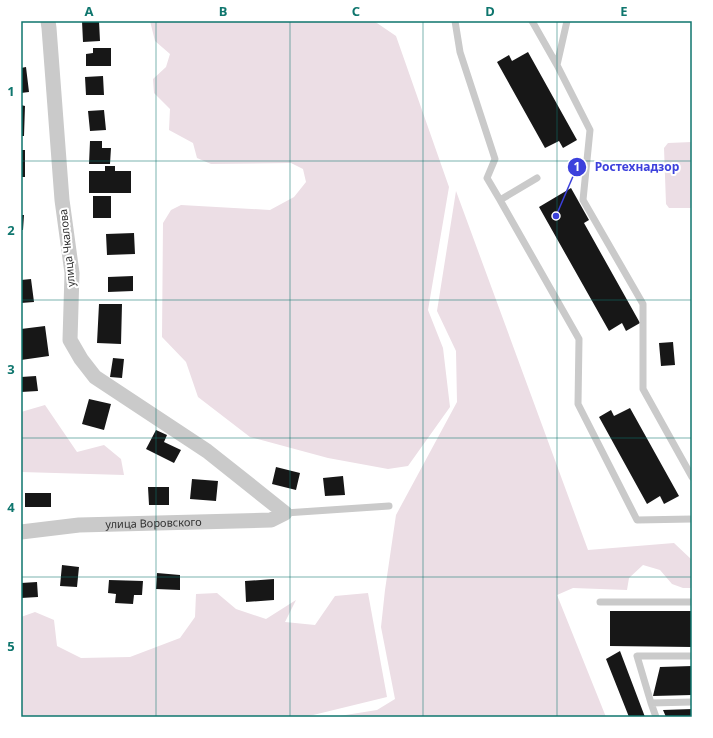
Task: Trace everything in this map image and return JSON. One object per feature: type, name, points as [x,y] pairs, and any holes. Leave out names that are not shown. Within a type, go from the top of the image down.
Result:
[{"type":"street","name":"улица Чкалова","points":[[48,21],[50,28],[62,200],[72,273],[70,340],[81,359],[95,376],[207,451],[285,513]]},
{"type":"street","name":"улица Воровского","points":[[21,532],[79,525],[271,520],[285,513]]},
{"type":"lane","points":[[455,21],[460,52],[495,159],[488,178],[579,339],[578,404],[637,520],[692,519]]},
{"type":"lane","points":[[532,21],[557,65],[590,130],[583,200],[644,304],[643,389],[692,476]]},
{"type":"lane","points":[[557,65],[567,21]]},
{"type":"lane","points":[[500,200],[537,178]]},
{"type":"lane","points":[[285,513],[389,506]]},
{"type":"lane","points":[[600,602],[692,602]]},
{"type":"lane","points":[[656,717],[637,656],[692,656]]},
{"type":"lane","points":[[651,703],[692,702]]},
{"type":"shaded area","points":[[150,21],[374,21],[396,36],[449,187],[428,310],[443,348],[450,407],[408,466],[388,469],[328,458],[250,437],[198,397],[186,362],[162,337],[163,223],[171,210],[181,205],[270,210],[294,197],[306,182],[303,169],[291,163],[211,164],[197,158],[193,143],[169,130],[170,109],[154,93],[153,79],[166,67],[170,54],[155,41]]},
{"type":"shaded area","points":[[692,142],[692,208],[669,208],[666,204],[664,148],[668,143]]},
{"type":"shaded area","points":[[456,191],[588,550],[674,543],[692,560],[692,588],[683,588],[672,584],[660,570],[643,565],[629,578],[627,590],[573,588],[557,595],[606,717],[333,717],[377,710],[395,699],[381,627],[396,515],[457,402],[456,351],[437,311]]},
{"type":"shaded area","points":[[45,405],[77,452],[104,445],[121,459],[124,475],[21,472],[21,412]]},
{"type":"shaded area","points":[[217,593],[236,609],[266,619],[296,600],[285,622],[315,625],[335,596],[368,593],[387,697],[305,717],[21,717],[21,617],[35,612],[54,620],[57,646],[81,658],[130,657],[180,638],[195,617],[196,594]]},
{"type":"building","points":[[82,21],[99,21],[100,41],[83,42]]},
{"type":"building","points":[[93,48],[111,48],[111,66],[86,66],[86,54],[93,53]]},
{"type":"building","points":[[528,52],[577,140],[563,148],[559,141],[545,148],[497,62],[509,55],[512,61]]},
{"type":"building","points":[[26,67],[29,92],[21,93],[21,68]]},
{"type":"building","points":[[103,76],[104,95],[86,95],[85,77]]},
{"type":"building","points":[[21,105],[25,106],[24,136],[21,136]]},
{"type":"building","points":[[104,110],[106,130],[90,131],[88,111]]},
{"type":"building","points":[[90,141],[102,141],[102,148],[111,148],[110,164],[89,164]]},
{"type":"building","points":[[21,150],[25,150],[25,177],[21,177]]},
{"type":"building","points":[[105,166],[115,166],[115,171],[131,171],[131,193],[89,193],[89,171],[105,171]]},
{"type":"building","points":[[571,188],[589,220],[584,223],[640,323],[626,331],[622,323],[609,331],[539,207]]},
{"type":"building","points":[[93,196],[111,196],[111,218],[93,218]]},
{"type":"building","points":[[21,215],[24,215],[23,230],[21,230]]},
{"type":"building","points":[[134,233],[135,254],[107,255],[106,234]]},
{"type":"building","points":[[133,276],[133,291],[108,292],[108,277]]},
{"type":"building","points":[[31,279],[34,302],[21,303],[21,280]]},
{"type":"building","points":[[99,304],[122,304],[121,344],[97,343]]},
{"type":"building","points":[[45,326],[49,356],[21,360],[21,329]]},
{"type":"building","points":[[673,342],[675,365],[661,366],[659,343]]},
{"type":"building","points":[[113,358],[124,359],[122,378],[110,377]]},
{"type":"building","points":[[36,376],[38,391],[21,392],[21,377]]},
{"type":"building","points":[[89,399],[111,404],[104,430],[82,424]]},
{"type":"building","points":[[630,408],[679,496],[664,504],[660,496],[647,504],[599,417],[611,410],[614,416]]},
{"type":"building","points":[[156,430],[167,435],[164,442],[181,450],[174,463],[146,449]]},
{"type":"building","points":[[276,467],[300,473],[296,490],[272,484]]},
{"type":"building","points":[[343,476],[345,495],[325,496],[323,478]]},
{"type":"building","points":[[192,479],[218,481],[216,501],[190,499]]},
{"type":"building","points":[[148,487],[169,487],[169,505],[149,505]]},
{"type":"building","points":[[25,493],[51,493],[51,507],[25,507]]},
{"type":"building","points":[[62,565],[79,567],[77,587],[60,586]]},
{"type":"building","points":[[157,573],[180,575],[180,590],[156,589]]},
{"type":"building","points":[[274,579],[274,600],[246,602],[245,581]]},
{"type":"building","points":[[109,580],[143,581],[142,595],[134,595],[133,604],[115,603],[116,594],[108,593]]},
{"type":"building","points":[[37,582],[38,597],[21,598],[21,583]]},
{"type":"building","points":[[610,611],[692,611],[692,647],[610,646]]},
{"type":"building","points":[[620,651],[645,717],[629,717],[606,659]]},
{"type":"building","points":[[692,666],[692,695],[653,696],[660,667]]},
{"type":"building","points":[[692,709],[692,717],[666,717],[663,710]]},
{"type":"place","name":"Ростехнадзор","points":[[556,216]]}]
